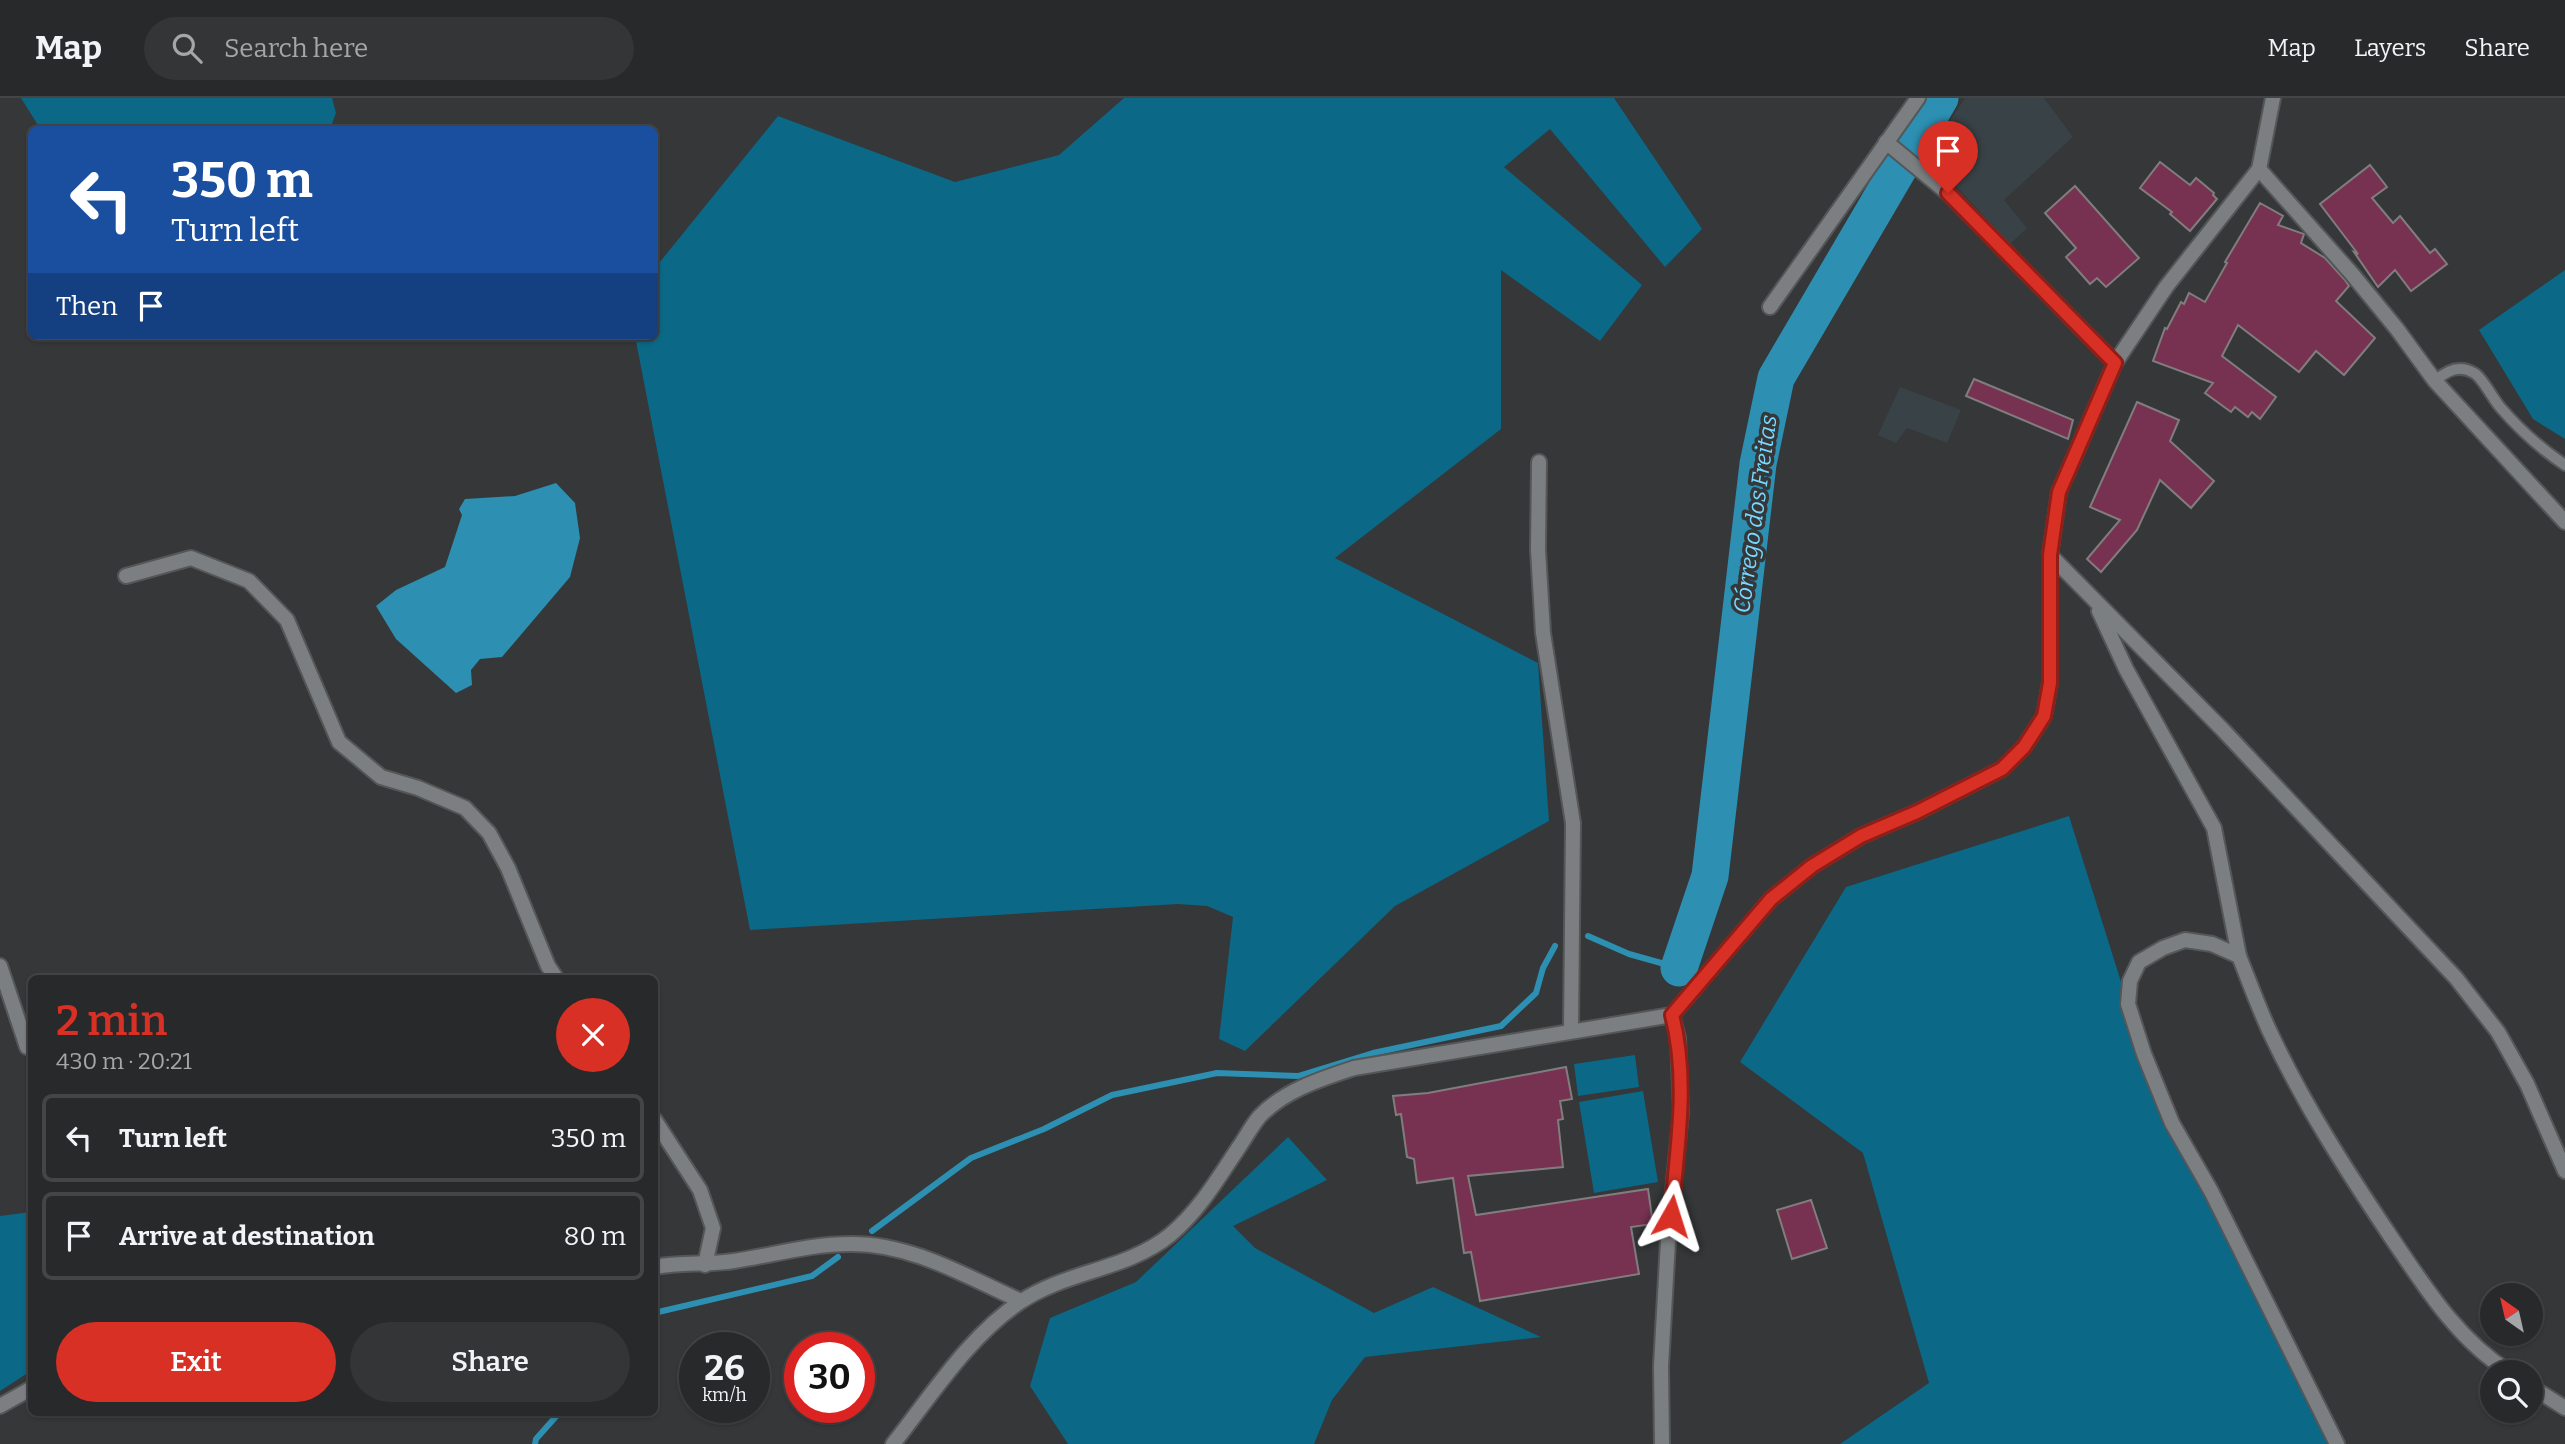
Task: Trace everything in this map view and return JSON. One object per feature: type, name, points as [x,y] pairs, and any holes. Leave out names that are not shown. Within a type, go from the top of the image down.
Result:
[{"type":"street","points":[[1770,307],[1890,145],[1918,98]]},
{"type":"street","points":[[893,1444],[976,1338],[1021,1301],[1141,1253],[1170,1235],[1194,1210],[1259,1117],[1282,1098],[1316,1080],[1354,1068],[1672,1015],[1771,899],[1812,866],[1861,836],[1917,812],[2002,769],[2024,747],[2044,716],[2050,683],[2050,555],[2059,492],[2115,363],[2166,287],[2259,169],[2273,98]]},
{"type":"street","points":[[1890,145],[1948,193],[2115,363]]},
{"type":"street","points":[[2259,169],[2352,274],[2435,381],[2565,522]]},
{"type":"street","points":[[1539,463],[1538,550],[1543,632],[1573,823],[1571,1031]]},
{"type":"street","points":[[2050,555],[2223,730],[2456,978],[2498,1032],[2527,1084],[2565,1171]]},
{"type":"street","points":[[126,576],[191,558],[249,581],[287,621],[339,742],[381,777],[418,788],[465,808],[489,832],[508,868],[554,975]]},
{"type":"street","points":[[2094,599],[2126,669],[2214,828],[2239,956],[2269,1030],[2317,1123],[2444,1313],[2493,1360]]},
{"type":"street","points":[[2239,956],[2211,944],[2185,940],[2163,948],[2139,962],[2130,981],[2128,1004],[2144,1054],[2172,1124],[2211,1191],[2337,1444]]},
{"type":"street","points":[[0,966],[27,1047]]},
{"type":"street","points":[[1662,1444],[1661,1352],[1668,1241],[1681,1112],[1678,1038],[1672,1015]]},
{"type":"street","points":[[658,1125],[700,1190],[713,1228],[705,1265]]},
{"type":"street","points":[[658,1267],[705,1265],[820,1245],[853,1244],[923,1257],[1021,1301]]},
{"type":"street","points":[[0,1406],[28,1390]]},
{"type":"street","points":[[2543,1394],[2565,1408]]},
{"type":"lane","points":[[2435,381],[2446,370],[2459,369],[2475,373],[2522,430],[2565,465]]},
{"type":"shaded area","points":[[21,98],[332,98],[336,113],[331,126],[38,126]]},
{"type":"shaded area","points":[[1124,98],[1614,98],[1702,229],[1665,267],[1550,129],[1504,167],[1642,285],[1600,341],[1501,270],[1501,429],[1335,558],[1538,663],[1549,821],[1395,906],[1245,1051],[1219,1039],[1233,917],[1207,906],[1178,904],[750,930],[636,340],[658,340],[658,264],[778,116],[955,182],[1059,155]]},
{"type":"shaded area","points":[[1965,98],[2044,98],[2073,137],[2004,200],[2027,228],[2010,244],[1927,155]]},
{"type":"shaded area","points":[[2565,270],[2565,439],[2533,419],[2479,330]]},
{"type":"shaded area","points":[[1900,387],[1961,410],[1947,443],[1907,428],[1896,443],[1878,435]]},
{"type":"shaded area","points":[[556,483],[575,503],[580,538],[570,577],[502,657],[480,659],[471,670],[472,685],[456,693],[396,639],[376,606],[396,590],[445,567],[462,515],[459,509],[465,499],[515,496]]},
{"type":"shaded area","points":[[2069,816],[2128,1004],[2172,1123],[2336,1444],[1840,1444],[1929,1383],[1863,1153],[1740,1062],[1846,887]]},
{"type":"shaded area","points":[[1635,1055],[1639,1087],[1578,1096],[1574,1064]]},
{"type":"shaded area","points":[[1643,1091],[1658,1182],[1594,1193],[1579,1102]]},
{"type":"shaded area","points":[[1288,1137],[1327,1180],[1233,1226],[1255,1248],[1374,1313],[1433,1287],[1541,1337],[1365,1357],[1332,1400],[1314,1444],[1068,1444],[1030,1386],[1050,1318],[1136,1282]]},
{"type":"shaded area","points":[[28,1212],[28,1373],[0,1391],[0,1216]]},
{"type":"building","points":[[2160,162],[2190,185],[2196,178],[2214,193],[2217,199],[2190,231],[2170,214],[2172,212],[2140,188]]},
{"type":"building","points":[[2370,165],[2387,187],[2372,198],[2393,223],[2400,216],[2430,253],[2435,249],[2447,264],[2411,291],[2395,270],[2378,287],[2354,252],[2358,254],[2320,204]]},
{"type":"building","points":[[2075,186],[2139,258],[2106,287],[2097,278],[2090,284],[2066,257],[2076,248],[2045,213]]},
{"type":"building","points":[[2260,203],[2283,216],[2278,225],[2304,234],[2301,243],[2325,258],[2345,280],[2349,286],[2336,301],[2375,338],[2344,375],[2316,351],[2299,372],[2238,325],[2222,356],[2276,397],[2260,419],[2252,412],[2248,417],[2235,407],[2231,412],[2205,393],[2213,383],[2153,361],[2165,328],[2167,329],[2181,302],[2184,304],[2189,293],[2205,302]]},
{"type":"building","points":[[1974,379],[2073,420],[2068,439],[1966,396]]},
{"type":"building","points":[[2137,402],[2179,420],[2170,441],[2214,481],[2191,508],[2160,480],[2137,530],[2101,572],[2087,559],[2120,520],[2090,507]]},
{"type":"building","points":[[1566,1067],[1572,1099],[1560,1101],[1563,1119],[1558,1120],[1563,1167],[1468,1176],[1476,1215],[1648,1189],[1653,1224],[1631,1227],[1639,1274],[1480,1301],[1471,1252],[1464,1253],[1453,1178],[1417,1183],[1414,1159],[1407,1157],[1401,1114],[1396,1115],[1393,1096],[1428,1093]]},
{"type":"building","points":[[1811,1200],[1827,1248],[1792,1259],[1777,1210]]},
{"type":"waterway","name":"Córrego dos Freitas","points":[[1679,968],[1710,876],[1758,464],[1776,378],[1940,98]]},
{"type":"waterway","points":[[1588,936],[1629,954],[1679,968]]},
{"type":"waterway","points":[[872,1231],[971,1158],[1044,1129],[1112,1095],[1217,1073],[1298,1076],[1373,1053],[1501,1026],[1536,993],[1543,968],[1555,946]]},
{"type":"waterway","points":[[658,1312],[812,1276],[838,1257]]},
{"type":"waterway","points":[[535,1444],[536,1439],[556,1416]]},
{"type":"route","points":[[1671,1216],[1681,1112],[1678,1038],[1672,1015],[1771,899],[1812,866],[1861,836],[1917,812],[2002,769],[2024,747],[2044,716],[2050,683],[2050,555],[2059,492],[2115,363],[1948,193]]}]
